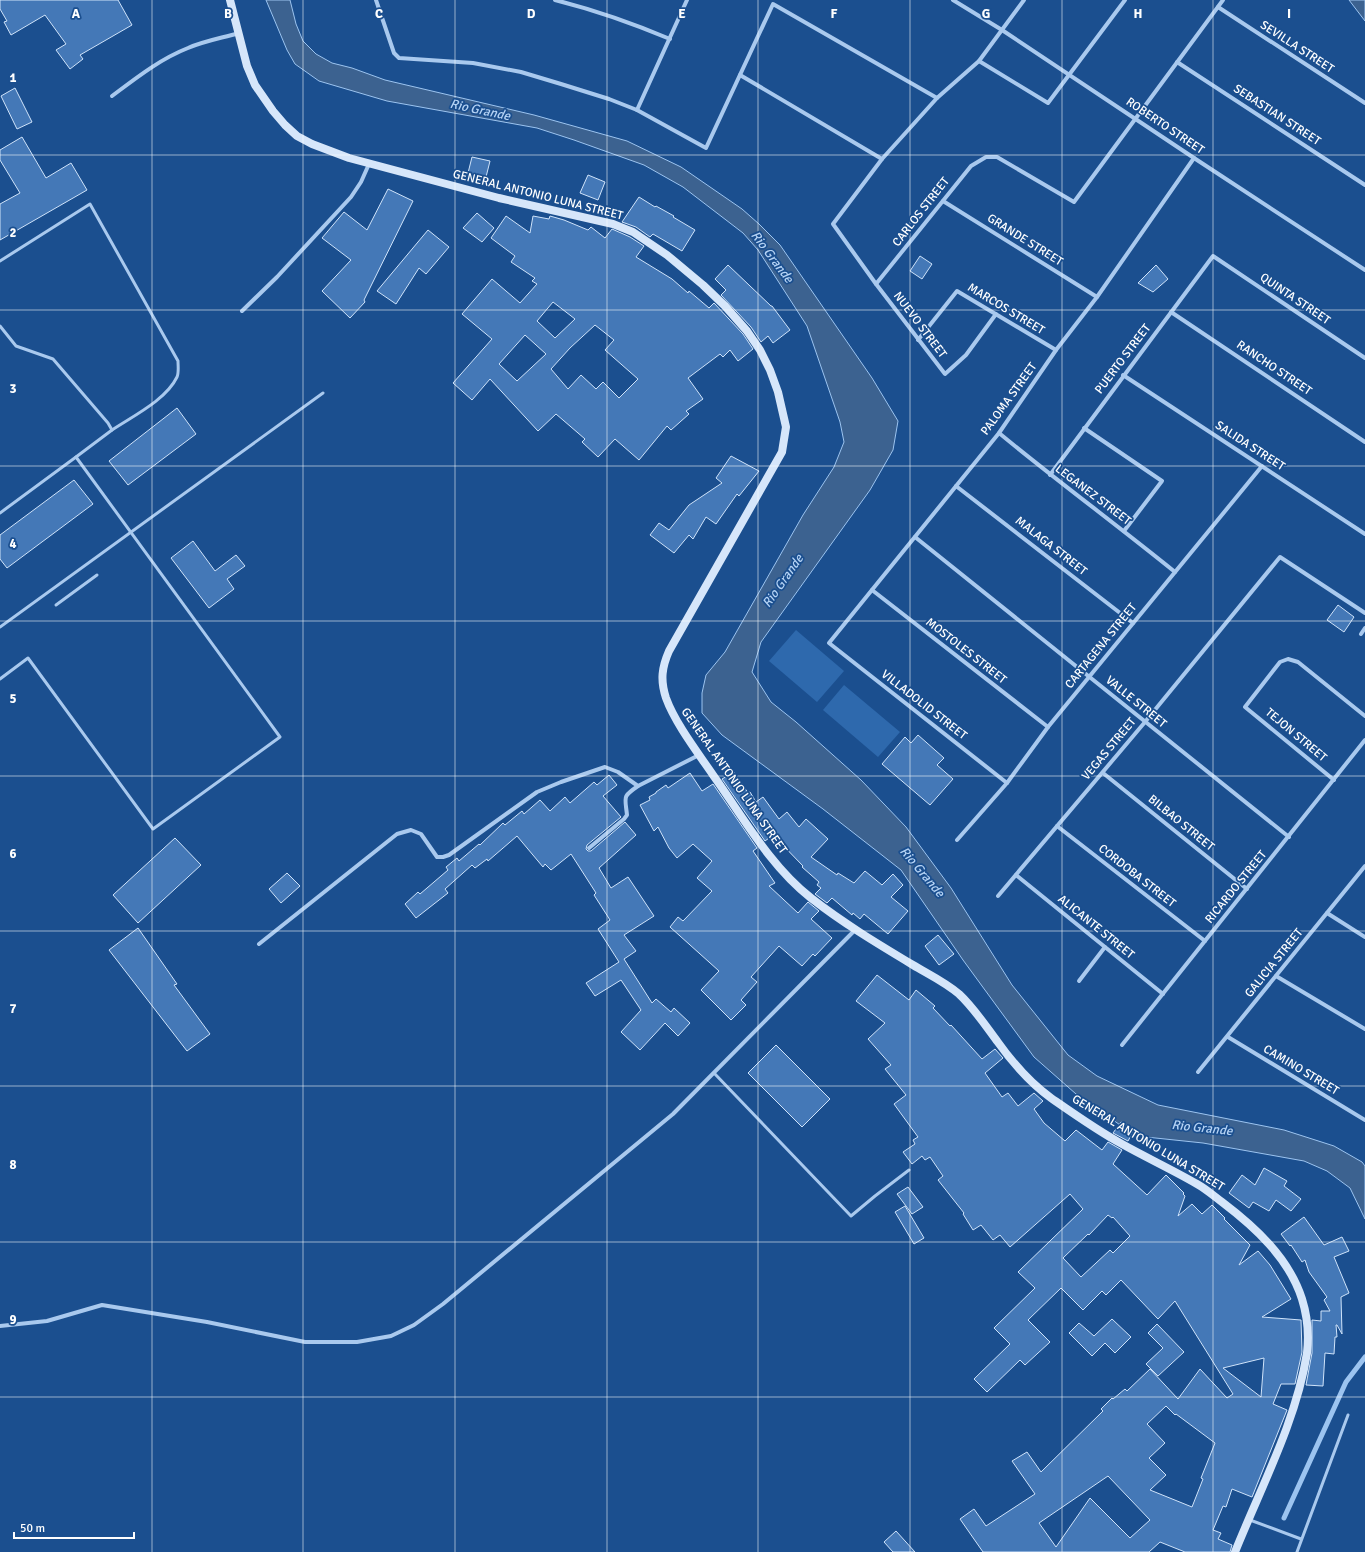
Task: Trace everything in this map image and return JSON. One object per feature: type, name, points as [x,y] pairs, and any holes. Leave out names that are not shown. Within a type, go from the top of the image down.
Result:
[{"type":"main road","name":"GENERAL ANTONIO LUNA STREET","points":[[230,0],[247,66],[255,85],[273,112],[297,136],[312,144],[369,164],[500,198],[613,224],[633,232],[667,255],[730,311],[747,331],[760,350],[770,370],[778,392],[786,428],[782,452],[669,651],[663,666],[662,681],[667,701],[699,754],[778,865],[810,897],[856,930],[955,991],[977,1015],[1019,1069],[1042,1091],[1119,1143],[1200,1186],[1238,1214],[1278,1253],[1302,1298],[1307,1326],[1307,1350],[1299,1390],[1285,1430],[1235,1552]]},
{"type":"street","points":[[376,0],[394,53],[399,58],[473,63],[521,72],[609,99],[637,110],[706,148],[773,4],[937,98]]},
{"type":"street","points":[[556,0],[604,14],[670,38]]},
{"type":"street","points":[[637,110],[687,0]]},
{"type":"street","name":"ROBERTO STREET","points":[[953,0],[1002,30],[1365,270]]},
{"type":"street","points":[[740,76],[882,159],[937,98],[980,61],[1024,0]]},
{"type":"street","points":[[980,61],[1048,103],[1125,0]]},
{"type":"street","points":[[1135,119],[1223,0]]},
{"type":"street","name":"SEVILLA STREET","points":[[1218,7],[1365,103]]},
{"type":"street","points":[[112,96],[155,65],[174,54],[188,48],[239,33]]},
{"type":"street","name":"SEBASTIAN STREET","points":[[1177,62],[1365,185]]},
{"type":"street","name":"CARLOS STREET","points":[[876,284],[970,166],[986,157],[997,158],[1074,202],[1135,119]]},
{"type":"street","name":"PALOMA STREET","points":[[829,643],[999,433],[1056,350],[1097,297],[1194,158]]},
{"type":"street","name":"NUEVO STREET","points":[[882,159],[833,224],[876,284],[945,374],[966,355],[996,314]]},
{"type":"street","points":[[242,311],[277,277],[351,197],[361,182],[369,164]]},
{"type":"street","name":"GRANDE STREET","points":[[943,201],[1097,297]]},
{"type":"street","name":"PUERTO STREET","points":[[1050,475],[1213,256]]},
{"type":"street","name":"QUINTA STREET","points":[[1213,256],[1365,358]]},
{"type":"street","name":"MARCOS STREET","points":[[918,340],[957,291],[1056,350]]},
{"type":"street","name":"RANCHO STREET","points":[[1171,312],[1365,442]]},
{"type":"street","name":"SALIDA STREET","points":[[1123,375],[1365,534]]},
{"type":"street","points":[[1084,428],[1162,481],[1124,531]]},
{"type":"street","name":"LEGANEZ STREET","points":[[999,433],[1050,475],[1175,572]]},
{"type":"street","name":"CARTAGENA STREET","points":[[957,840],[1007,783],[1048,727],[1262,466]]},
{"type":"street","name":"MALAGA STREET","points":[[956,486],[1133,623]]},
{"type":"street","name":"VALLE STREET","points":[[915,537],[1288,837]]},
{"type":"street","name":"VEGAS STREET","points":[[998,896],[1146,722],[1280,557],[1365,613]]},
{"type":"street","name":"MOSTOLES STREET","points":[[872,590],[1048,727]]},
{"type":"street","points":[[1361,634],[1365,628]]},
{"type":"street","name":"VILLADOLID STREET","points":[[829,643],[1007,783]]},
{"type":"street","name":"TEJON STREET","points":[[1334,780],[1246,706],[1280,662],[1288,659],[1298,662],[1365,716]]},
{"type":"street","name":"RICARDO STREET","points":[[1122,1046],[1365,740]]},
{"type":"street","points":[[589,848],[627,815],[626,794],[638,786],[699,754]]},
{"type":"street","points":[[259,944],[397,834],[411,830],[421,834],[438,857],[443,857],[449,855],[537,792],[561,782],[605,767],[618,772],[638,786]]},
{"type":"street","name":"BILBAO STREET","points":[[1103,773],[1247,889]]},
{"type":"street","name":"CORDOBA STREET","points":[[1057,826],[1205,941]]},
{"type":"street","name":"GALICIA STREET","points":[[1198,1072],[1228,1037],[1365,866]]},
{"type":"street","name":"ALICANTE STREET","points":[[1016,875],[1163,994]]},
{"type":"street","points":[[1327,913],[1365,937]]},
{"type":"street","points":[[0,1326],[47,1321],[102,1305],[207,1322],[306,1342],[357,1342],[391,1336],[414,1325],[443,1304],[673,1114],[856,930]]},
{"type":"street","points":[[1079,981],[1105,947]]},
{"type":"street","points":[[1276,976],[1365,1029]]},
{"type":"street","name":"CAMINO STREET","points":[[1228,1037],[1365,1120]]},
{"type":"lane","points":[[0,261],[90,204],[178,361],[178,376],[155,402],[112,430],[0,513]]},
{"type":"lane","points":[[0,326],[16,346],[54,360],[108,423],[112,430]]},
{"type":"lane","points":[[0,627],[323,393]]},
{"type":"lane","points":[[0,679],[28,658],[153,829],[280,737],[76,457]]},
{"type":"lane","points":[[56,605],[97,575]]},
{"type":"lane","points":[[714,1073],[851,1216],[909,1170]]},
{"type":"lane","points":[[1297,1552],[1348,1415]]},
{"type":"lane","points":[[1248,1520],[1301,1539]]},
{"type":"shaded area","points":[[796,630],[844,671],[817,702],[769,661]]},
{"type":"shaded area","points":[[844,685],[900,732],[878,757],[823,710]]},
{"type":"water","name":"Rio Grande","points":[[266,0],[290,0],[296,24],[303,41],[316,54],[332,63],[352,68],[385,80],[534,115],[627,141],[681,167],[742,209],[780,245],[872,378],[898,421],[893,450],[870,490],[761,642],[752,672],[771,702],[796,722],[861,780],[906,827],[951,888],[1012,985],[1068,1055],[1097,1076],[1158,1105],[1284,1130],[1334,1146],[1362,1162],[1365,1166],[1365,1219],[1350,1188],[1327,1171],[1304,1161],[1203,1143],[1146,1137],[1123,1127],[1076,1094],[1034,1057],[963,960],[901,870],[823,809],[722,735],[702,713],[702,693],[706,675],[725,652],[803,515],[834,467],[844,442],[840,422],[807,326],[758,250],[743,233],[683,187],[644,165],[537,128],[387,101],[319,81],[295,64],[287,50]]},
{"type":"water","points":[[1349,0],[1365,0],[1365,21]]},
{"type":"building","points":[[0,0],[118,0],[132,25],[80,55],[83,59],[70,69],[56,50],[66,44],[45,15],[11,35],[4,22],[7,21],[0,9]]},
{"type":"building","points":[[15,88],[32,122],[17,129],[1,96]]},
{"type":"building","points":[[22,137],[46,178],[71,163],[87,190],[0,240],[0,204],[20,193],[0,160],[0,150]]},
{"type":"building","points":[[472,157],[490,161],[486,177],[468,173]]},
{"type":"building","points":[[588,175],[605,182],[598,200],[580,193]]},
{"type":"building","points":[[388,189],[413,201],[364,300],[365,302],[350,318],[322,291],[351,260],[322,238],[344,212],[367,230]]},
{"type":"building","points":[[639,197],[674,216],[673,217],[695,230],[682,251],[653,234],[650,237],[636,227],[622,222]]},
{"type":"building","points":[[477,213],[494,228],[482,242],[463,228]]},
{"type":"building","points":[[506,216],[530,233],[533,216],[549,219],[550,216],[588,230],[591,227],[605,238],[612,229],[630,237],[644,246],[636,257],[672,279],[709,308],[714,303],[743,334],[753,349],[738,361],[730,350],[723,357],[720,354],[688,378],[703,399],[686,411],[689,414],[671,430],[667,426],[639,460],[615,439],[598,457],[582,442],[585,439],[556,414],[538,431],[490,379],[472,400],[453,383],[492,339],[462,314],[492,279],[520,303],[537,284],[532,281],[535,278],[511,262],[515,256],[491,238]],"holes":[[[553,302],[575,319],[555,338],[537,321]],[[595,325],[614,340],[605,350],[638,379],[619,398],[603,382],[596,389],[581,375],[568,389],[551,369],[570,348]],[[525,335],[546,354],[517,381],[499,364]]]},
{"type":"building","points":[[428,230],[449,247],[426,274],[419,268],[396,304],[377,291]]},
{"type":"building","points":[[920,256],[932,264],[922,279],[910,271]]},
{"type":"building","points":[[728,265],[772,306],[790,330],[773,343],[768,336],[761,342],[751,327],[721,295],[726,290],[715,279]]},
{"type":"building","points":[[1156,265],[1168,279],[1153,292],[1138,283]]},
{"type":"building","points":[[177,408],[196,434],[128,485],[109,461]]},
{"type":"building","points":[[731,456],[759,471],[739,496],[737,494],[716,524],[706,517],[693,539],[689,535],[674,553],[650,535],[659,523],[669,530],[689,505],[722,483],[716,478]]},
{"type":"building","points":[[74,480],[93,504],[7,568],[0,559],[0,535]]},
{"type":"building","points":[[193,541],[215,571],[236,555],[245,566],[227,579],[234,589],[209,608],[171,558]]},
{"type":"building","points":[[1338,605],[1354,617],[1344,632],[1327,620]]},
{"type":"building","points":[[918,735],[944,758],[937,765],[953,779],[930,805],[882,764],[905,737],[911,743]]},
{"type":"building","points":[[734,772],[756,802],[763,797],[779,819],[787,812],[799,827],[806,819],[828,839],[811,857],[837,875],[838,873],[854,883],[865,871],[882,885],[893,874],[903,885],[891,897],[908,911],[888,934],[864,914],[860,919],[853,913],[852,915],[832,898],[827,903],[815,894],[821,888],[817,885],[819,882],[802,867],[803,866],[773,835],[765,841],[722,779]]},
{"type":"building","points":[[690,773],[702,791],[713,784],[757,848],[753,851],[775,883],[769,886],[798,913],[808,902],[819,911],[811,919],[832,938],[815,956],[813,954],[802,966],[779,946],[751,977],[757,982],[741,1000],[746,1005],[731,1020],[701,990],[719,971],[670,927],[678,917],[683,921],[712,891],[697,878],[712,861],[693,844],[677,858],[669,848],[658,827],[654,831],[640,805],[650,800],[649,797],[666,785],[668,788]]},
{"type":"building","points":[[609,775],[617,785],[603,796],[621,817],[587,845],[586,849],[591,851],[625,822],[636,835],[599,868],[611,888],[628,877],[654,916],[624,935],[636,951],[624,959],[652,1003],[656,999],[671,1012],[674,1008],[690,1023],[678,1036],[665,1023],[640,1050],[621,1032],[641,1010],[621,980],[595,996],[586,983],[619,962],[598,929],[610,920],[594,895],[596,893],[571,854],[551,870],[545,864],[543,867],[517,836],[488,861],[487,859],[475,868],[472,865],[445,889],[448,893],[416,918],[405,904],[418,892],[420,894],[448,870],[446,867],[457,858],[459,861],[479,844],[480,845],[503,823],[505,825],[522,811],[524,814],[540,800],[550,811],[565,797],[570,803],[594,782],[597,785]]},
{"type":"building","points":[[175,838],[201,865],[138,923],[113,895]]},
{"type":"building","points":[[287,873],[300,886],[281,903],[269,889]]},
{"type":"building","points":[[138,928],[177,984],[174,985],[210,1034],[187,1051],[109,950]]},
{"type":"building","points":[[938,935],[954,954],[939,965],[925,946]]},
{"type":"building","points":[[877,975],[909,1000],[916,990],[935,1006],[933,1008],[950,1026],[951,1025],[982,1059],[995,1049],[1003,1058],[985,1073],[1002,1097],[1008,1093],[1018,1106],[1034,1093],[1043,1101],[1034,1109],[1044,1123],[1065,1141],[1076,1130],[1102,1150],[1108,1142],[1122,1150],[1113,1164],[1147,1195],[1166,1175],[1184,1193],[1183,1194],[1185,1196],[1178,1216],[1192,1204],[1202,1214],[1212,1205],[1250,1245],[1239,1265],[1258,1251],[1270,1265],[1291,1299],[1262,1317],[1301,1320],[1302,1352],[1295,1384],[1281,1384],[1273,1404],[1287,1410],[1252,1497],[1232,1489],[1226,1507],[1223,1506],[1213,1530],[1221,1533],[1218,1539],[1232,1545],[1230,1552],[1185,1552],[1160,1542],[1149,1552],[983,1552],[960,1519],[974,1509],[986,1526],[1035,1494],[1012,1461],[1027,1452],[1041,1472],[1103,1411],[1101,1409],[1112,1398],[1113,1399],[1125,1389],[1127,1391],[1150,1369],[1178,1399],[1200,1369],[1227,1398],[1233,1394],[1175,1301],[1158,1319],[1121,1280],[1106,1295],[1102,1291],[1083,1310],[1061,1288],[1028,1320],[1050,1342],[1025,1365],[1020,1360],[987,1392],[974,1379],[1010,1344],[994,1328],[1035,1288],[1018,1272],[1083,1209],[1070,1194],[1010,1247],[1000,1235],[993,1240],[981,1225],[973,1230],[963,1214],[964,1213],[938,1180],[943,1176],[930,1157],[925,1160],[922,1156],[912,1164],[903,1152],[915,1144],[913,1140],[918,1137],[894,1104],[906,1095],[885,1069],[891,1065],[868,1039],[885,1023],[856,1001]],"holes":[[[1108,1215],[1112,1218],[1113,1217],[1130,1236],[1113,1253],[1110,1250],[1081,1277],[1063,1258],[1088,1234],[1089,1235]],[[1264,1358],[1261,1397],[1223,1368]],[[1166,1406],[1175,1415],[1176,1414],[1215,1443],[1201,1478],[1203,1479],[1192,1507],[1150,1490],[1166,1475],[1149,1458],[1165,1443],[1147,1424]],[[1108,1476],[1150,1520],[1130,1538],[1090,1498],[1056,1547],[1039,1523]]]},
{"type":"building","points":[[776,1045],[830,1099],[802,1127],[748,1073]]},
{"type":"building","points":[[1121,1122],[1131,1128],[1130,1130],[1133,1132],[1128,1141],[1113,1133]]},
{"type":"building","points":[[1264,1168],[1287,1181],[1284,1186],[1301,1199],[1291,1211],[1276,1200],[1269,1211],[1253,1202],[1249,1208],[1229,1193],[1242,1175],[1255,1185]]},
{"type":"building","points":[[908,1187],[923,1207],[912,1214],[897,1194]]},
{"type":"building","points":[[905,1206],[924,1238],[914,1244],[895,1212]]},
{"type":"building","points":[[1304,1217],[1324,1245],[1342,1237],[1349,1251],[1334,1257],[1349,1293],[1341,1297],[1342,1334],[1336,1325],[1337,1337],[1335,1337],[1334,1354],[1325,1353],[1323,1386],[1306,1385],[1312,1353],[1312,1320],[1321,1321],[1321,1311],[1330,1311],[1324,1300],[1327,1297],[1309,1272],[1305,1260],[1302,1262],[1291,1245],[1290,1246],[1281,1234]]},
{"type":"building","points":[[1112,1319],[1131,1337],[1115,1353],[1105,1343],[1092,1356],[1069,1333],[1079,1323],[1094,1336]]},
{"type":"building","points":[[1157,1324],[1184,1352],[1158,1376],[1146,1364],[1163,1348],[1148,1333]]},
{"type":"building","points":[[896,1531],[915,1552],[893,1552],[884,1542]]},
{"type":"waterway","points":[[1284,1518],[1346,1382],[1365,1357]]}]
